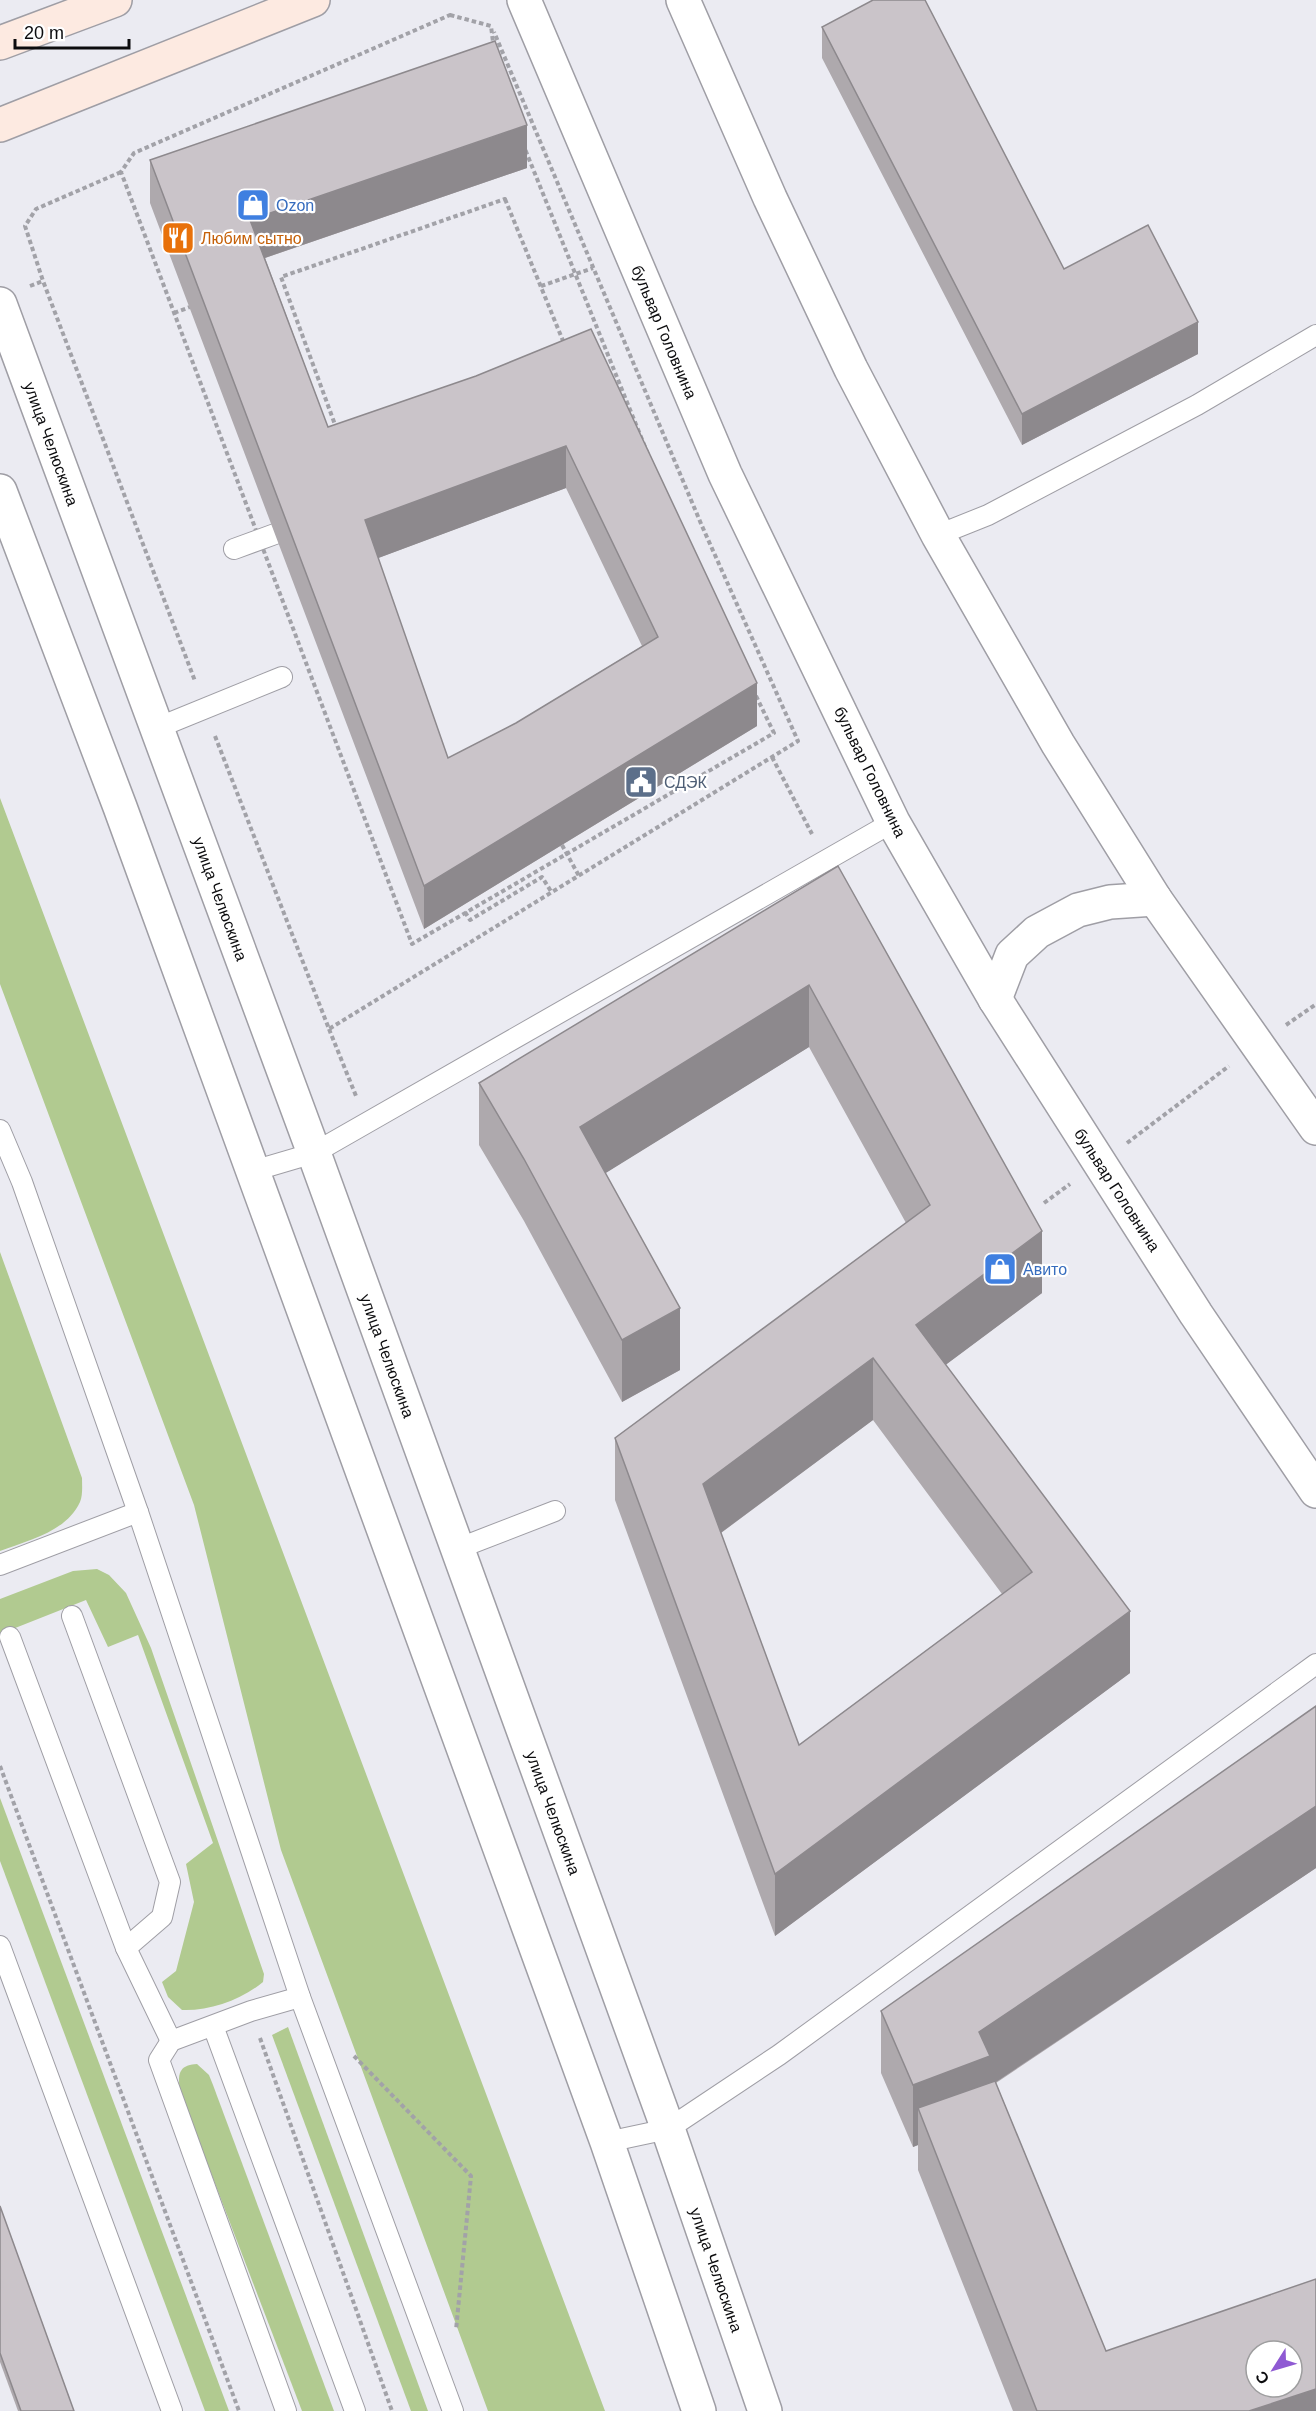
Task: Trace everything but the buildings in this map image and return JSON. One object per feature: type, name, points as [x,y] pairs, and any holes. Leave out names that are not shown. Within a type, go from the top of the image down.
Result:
[{"type":"main road","points":[[0,43],[115,0]]},
{"type":"main road","points":[[0,125],[313,0]]},
{"type":"street","name":"бульвар Головнина","points":[[524,0],[725,474],[893,822],[995,999],[1196,1314],[1316,1491]]},
{"type":"street","points":[[683,0],[770,198],[851,369],[938,535],[1058,744],[1155,899],[1316,1128]]},
{"type":"street","name":"улица Челюскина","points":[[13,296],[157,728],[314,1153],[668,2129],[765,2411]]},
{"type":"street","points":[[0,491],[116,796],[607,2142],[699,2411]]},
{"type":"street","points":[[995,999],[1012,955],[1037,932],[1078,910],[1110,902],[1155,899]]},
{"type":"lane","points":[[938,535],[988,515],[1187,411],[1316,335]]},
{"type":"lane","points":[[234,549],[267,537]]},
{"type":"lane","points":[[157,728],[282,677]]},
{"type":"lane","points":[[253,1171],[314,1153],[893,822]]},
{"type":"lane","points":[[0,1130],[22,1182],[138,1512],[300,1997],[453,2411]]},
{"type":"lane","points":[[457,1549],[555,1511]]},
{"type":"lane","points":[[0,1565],[138,1512]]},
{"type":"lane","points":[[72,1616],[170,1882],[162,1917],[126,1948]]},
{"type":"lane","points":[[10,1637],[126,1948],[171,2041]]},
{"type":"lane","points":[[607,2142],[668,2129],[779,2055],[1316,1664]]},
{"type":"lane","points":[[0,1946],[172,2411]]},
{"type":"lane","points":[[286,2411],[159,2060],[171,2041],[250,2011],[300,1997]]},
{"type":"lane","points":[[213,2026],[355,2411]]},
{"type":"path","points":[[358,1103],[205,708],[43,281],[25,226],[36,209],[121,172],[134,153],[450,15],[491,26]]},
{"type":"path","points":[[329,1029],[798,741],[702,526],[491,26]]},
{"type":"path","points":[[121,172],[174,313],[267,537],[412,944],[774,733],[693,566],[498,82],[491,26]]},
{"type":"path","points":[[506,199],[570,358],[467,395],[341,441],[280,277],[506,199]]},
{"type":"path","points":[[541,286],[593,267]]},
{"type":"path","points":[[13,296],[43,281]]},
{"type":"path","points":[[174,313],[190,307]]},
{"type":"path","points":[[467,395],[470,403]]},
{"type":"path","points":[[772,757],[813,835]]},
{"type":"path","points":[[562,845],[579,876]]},
{"type":"path","points":[[465,912],[470,920],[542,877],[552,893]]},
{"type":"path","points":[[1044,1203],[1315,1005]]},
{"type":"path","points":[[0,1766],[239,2411]]},
{"type":"path","points":[[250,2011],[392,2411]]},
{"type":"path","points":[[353,2055],[471,2176],[454,2340]]},
{"type":"green space","points":[[0,798],[605,2411],[488,2411],[281,1850],[194,1505],[0,984]]},
{"type":"green space","points":[[0,1252],[82,1478],[82,1496],[74,1512],[56,1528],[34,1539],[0,1551]]},
{"type":"green space","points":[[97,1569],[109,1575],[126,1593],[151,1648],[264,1974],[263,1982],[245,1994],[203,2009],[182,2010],[168,1997],[162,1982],[176,1971],[194,1902],[186,1864],[213,1843],[138,1635],[108,1647],[86,1600],[0,1634],[0,1599],[73,1571]]},
{"type":"green space","points":[[0,1798],[229,2411],[205,2411],[0,1861]]},
{"type":"green space","points":[[288,2027],[428,2411],[411,2411],[272,2035]]},
{"type":"green space","points":[[197,2064],[209,2075],[213,2085],[334,2411],[302,2411],[180,2092],[180,2072],[190,2065]]},
{"type":"place","name":"Ozon","points":[[253,205]]},
{"type":"place","name":"Любим сытно","points":[[178,238]]},
{"type":"place","name":"СДЭК","points":[[641,782]]},
{"type":"place","name":"Авито","points":[[1000,1269]]}]
